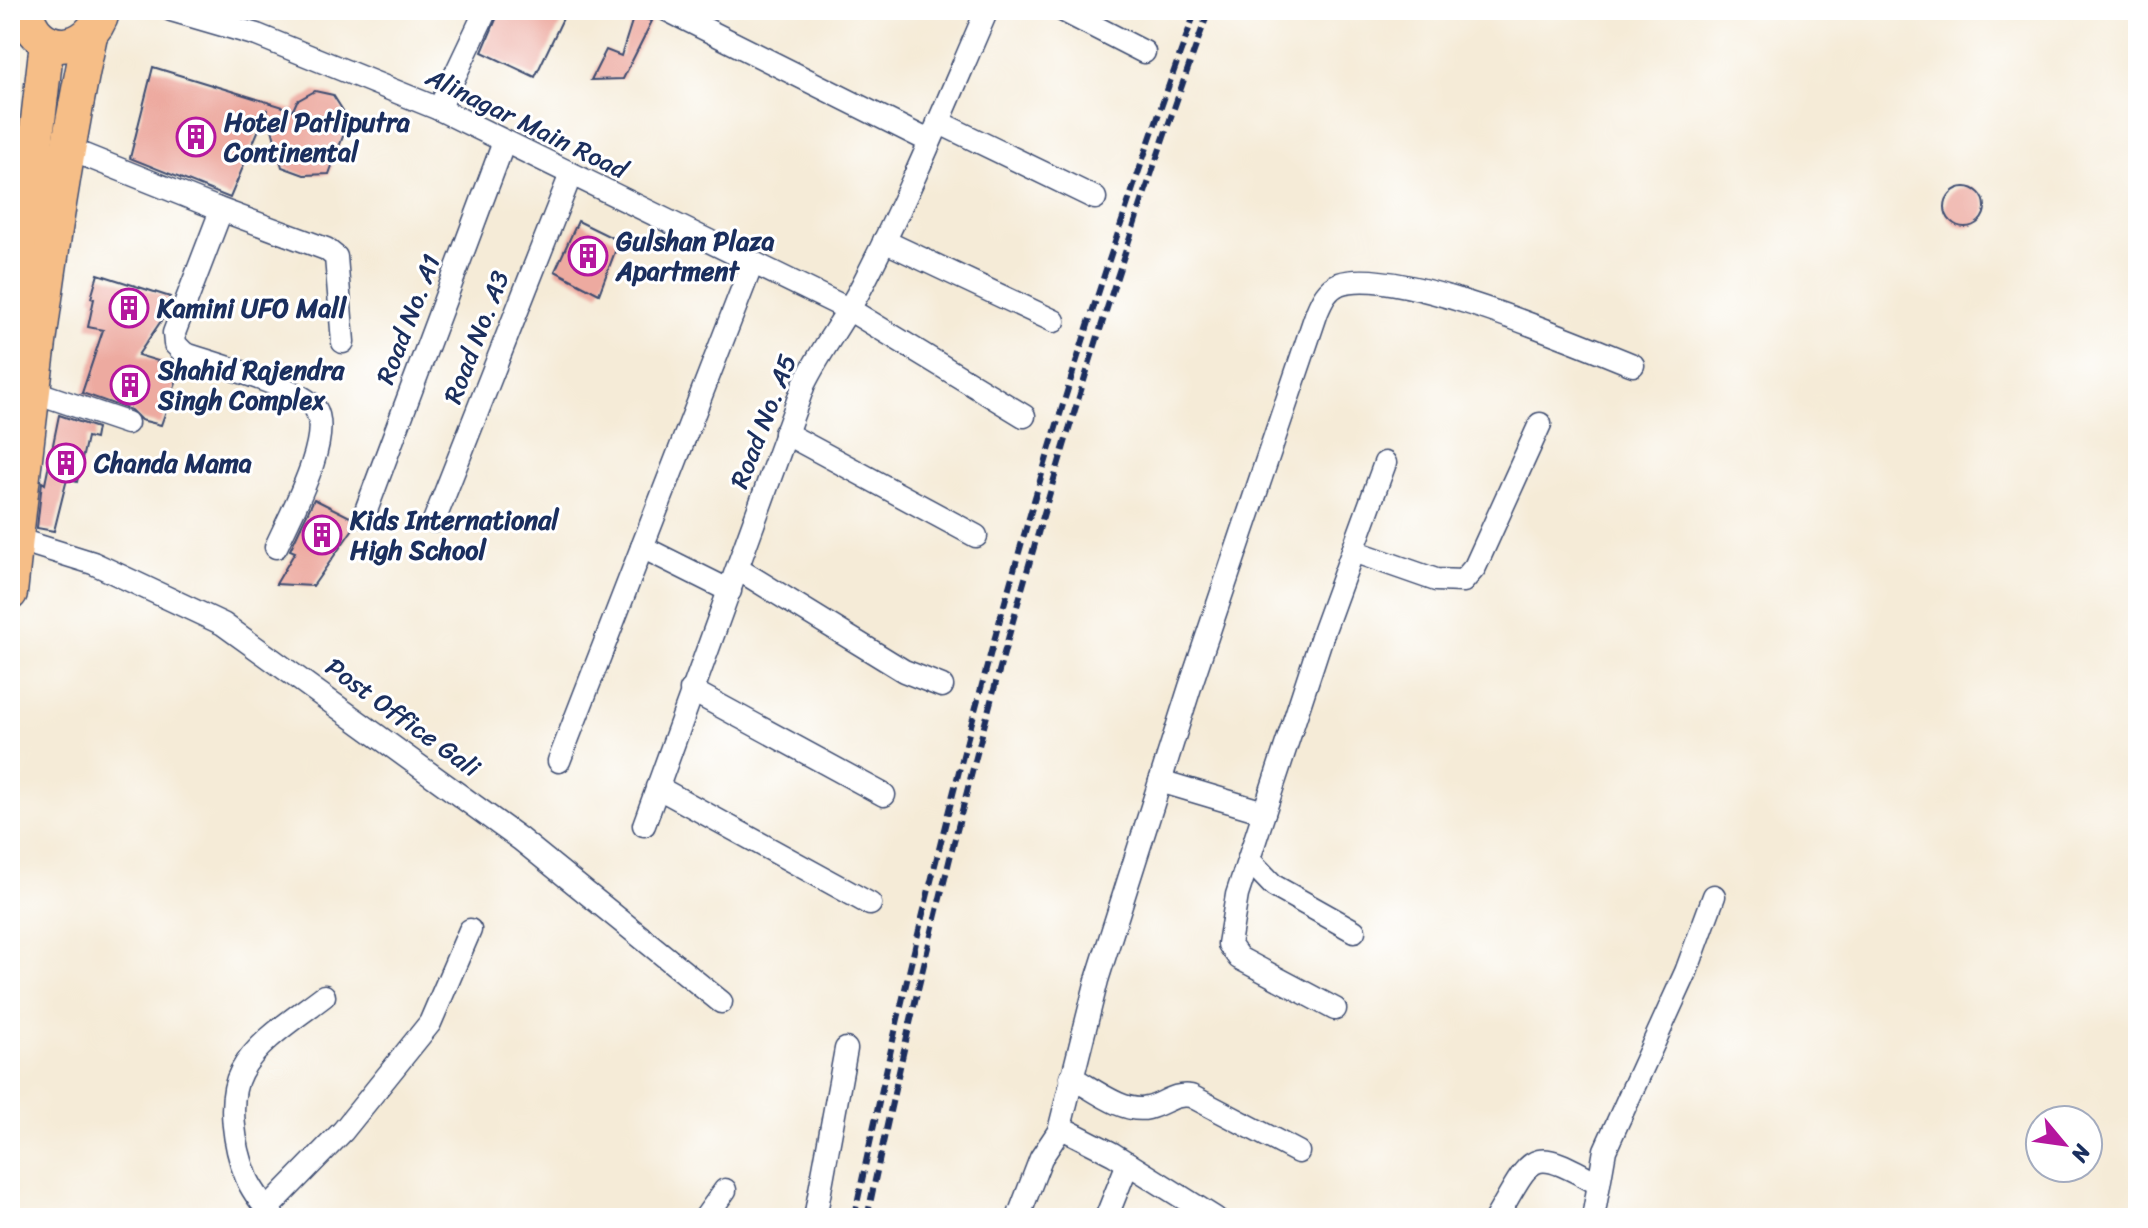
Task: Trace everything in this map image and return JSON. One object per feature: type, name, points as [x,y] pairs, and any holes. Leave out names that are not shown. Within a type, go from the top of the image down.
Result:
[{"type":"highway","points":[[28,22],[62,46],[77,43],[97,23]]},
{"type":"highway","points":[[10,593],[16,539],[28,22]]},
{"type":"highway","points":[[21,379],[40,314],[69,149],[97,23]]},
{"type":"street","name":"Alinagar Main Road","points":[[171,10],[204,14],[439,109],[850,310],[1024,416]]},
{"type":"street","points":[[439,109],[486,10]]},
{"type":"street","points":[[667,10],[934,132],[1095,198]]},
{"type":"street","name":"Road No. A5","points":[[644,825],[785,433],[815,361],[850,310],[884,241],[987,10]]},
{"type":"street","points":[[1062,10],[1144,52]]},
{"type":"street","name":"Road No. A1","points":[[364,516],[504,142]]},
{"type":"street","points":[[69,149],[326,249],[336,257],[343,342]]},
{"type":"street","name":"Road No. A3","points":[[434,521],[571,174]]},
{"type":"street","points":[[216,208],[219,216],[174,333],[175,344],[185,354],[306,398],[320,421],[318,447],[276,547]]},
{"type":"street","points":[[884,241],[1054,321]]},
{"type":"street","points":[[559,761],[752,264]]},
{"type":"street","points":[[1018,1218],[1041,1158],[1059,1131],[1097,980],[1160,781],[1317,312],[1329,291],[1348,282],[1364,281],[1427,291],[1503,315],[1633,365]]},
{"type":"street","points":[[21,379],[127,423]]},
{"type":"street","points":[[1353,551],[1436,580],[1463,581],[1475,567],[1540,424]]},
{"type":"street","points":[[785,433],[976,536]]},
{"type":"street","points":[[1335,1009],[1250,965],[1233,952],[1229,944],[1232,913],[1264,812],[1385,463]]},
{"type":"street","name":"Post Office Gali","points":[[16,539],[136,581],[233,630],[520,839],[721,1002]]},
{"type":"street","points":[[642,547],[730,591]]},
{"type":"street","points":[[738,569],[904,671],[942,686]]},
{"type":"street","points":[[691,690],[884,795]]},
{"type":"street","points":[[1160,781],[1264,812]]},
{"type":"street","points":[[657,787],[870,904]]},
{"type":"street","points":[[1249,860],[1274,886],[1354,931]]},
{"type":"street","points":[[1593,1218],[1605,1150],[1686,972],[1714,896]]},
{"type":"street","points":[[324,996],[258,1051],[241,1071],[237,1083],[235,1121],[242,1163],[246,1177],[271,1214],[430,1023],[470,930]]},
{"type":"street","points":[[815,1218],[846,1049]]},
{"type":"street","points":[[1071,1077],[1139,1109],[1171,1097],[1191,1096],[1298,1152]]},
{"type":"street","points":[[1059,1131],[1073,1132],[1215,1218]]},
{"type":"street","points":[[1496,1218],[1526,1170],[1544,1158],[1553,1159],[1597,1183]]},
{"type":"street","points":[[1106,1218],[1128,1163]]},
{"type":"street","points":[[705,1218],[725,1190]]},
{"type":"building","points":[[500,10],[567,10],[535,77],[482,52]]},
{"type":"building","points":[[634,15],[652,21],[623,79],[591,80],[606,50],[621,56]]},
{"type":"building","name":"Hotel Patliputra Continental","points":[[153,67],[293,110],[297,101],[315,91],[333,95],[349,120],[329,174],[304,175],[282,167],[267,110],[230,198],[130,158]]},
{"type":"building","points":[[1965,187],[1979,193],[1985,207],[1979,221],[1965,227],[1951,221],[1945,207],[1951,193]]},
{"type":"building","name":"Gulshan Plaza Apartment","points":[[578,221],[619,241],[599,294],[555,271]]},
{"type":"building","points":[[98,274],[170,297],[163,318],[138,355],[181,368],[161,425],[141,420],[131,410],[82,393],[103,330],[88,327],[94,299],[91,298]]},
{"type":"building","points":[[59,415],[97,428],[95,439],[87,437],[77,482],[67,479],[54,531],[37,528],[42,482],[45,484]]},
{"type":"building","name":"Kids International High School","points":[[314,499],[350,517],[355,526],[313,586],[276,584],[295,552],[290,550]]},
{"type":"railway","points":[[854,1218],[923,912],[1003,608],[1094,307],[1196,10]]},
{"type":"railway","points":[[867,1218],[937,912],[1017,608],[1107,307],[1209,10]]},
{"type":"place","name":"Hotel Patliputra Continental","points":[[196,137]]},
{"type":"place","name":"Gulshan Plaza Apartment","points":[[588,256]]},
{"type":"place","name":"Kamini UFO Mall","points":[[129,308]]},
{"type":"place","name":"Shahid Rajendra Singh Complex","points":[[130,385]]},
{"type":"place","name":"Chanda Mama","points":[[66,463]]},
{"type":"place","name":"Kids International High School","points":[[322,535]]}]
